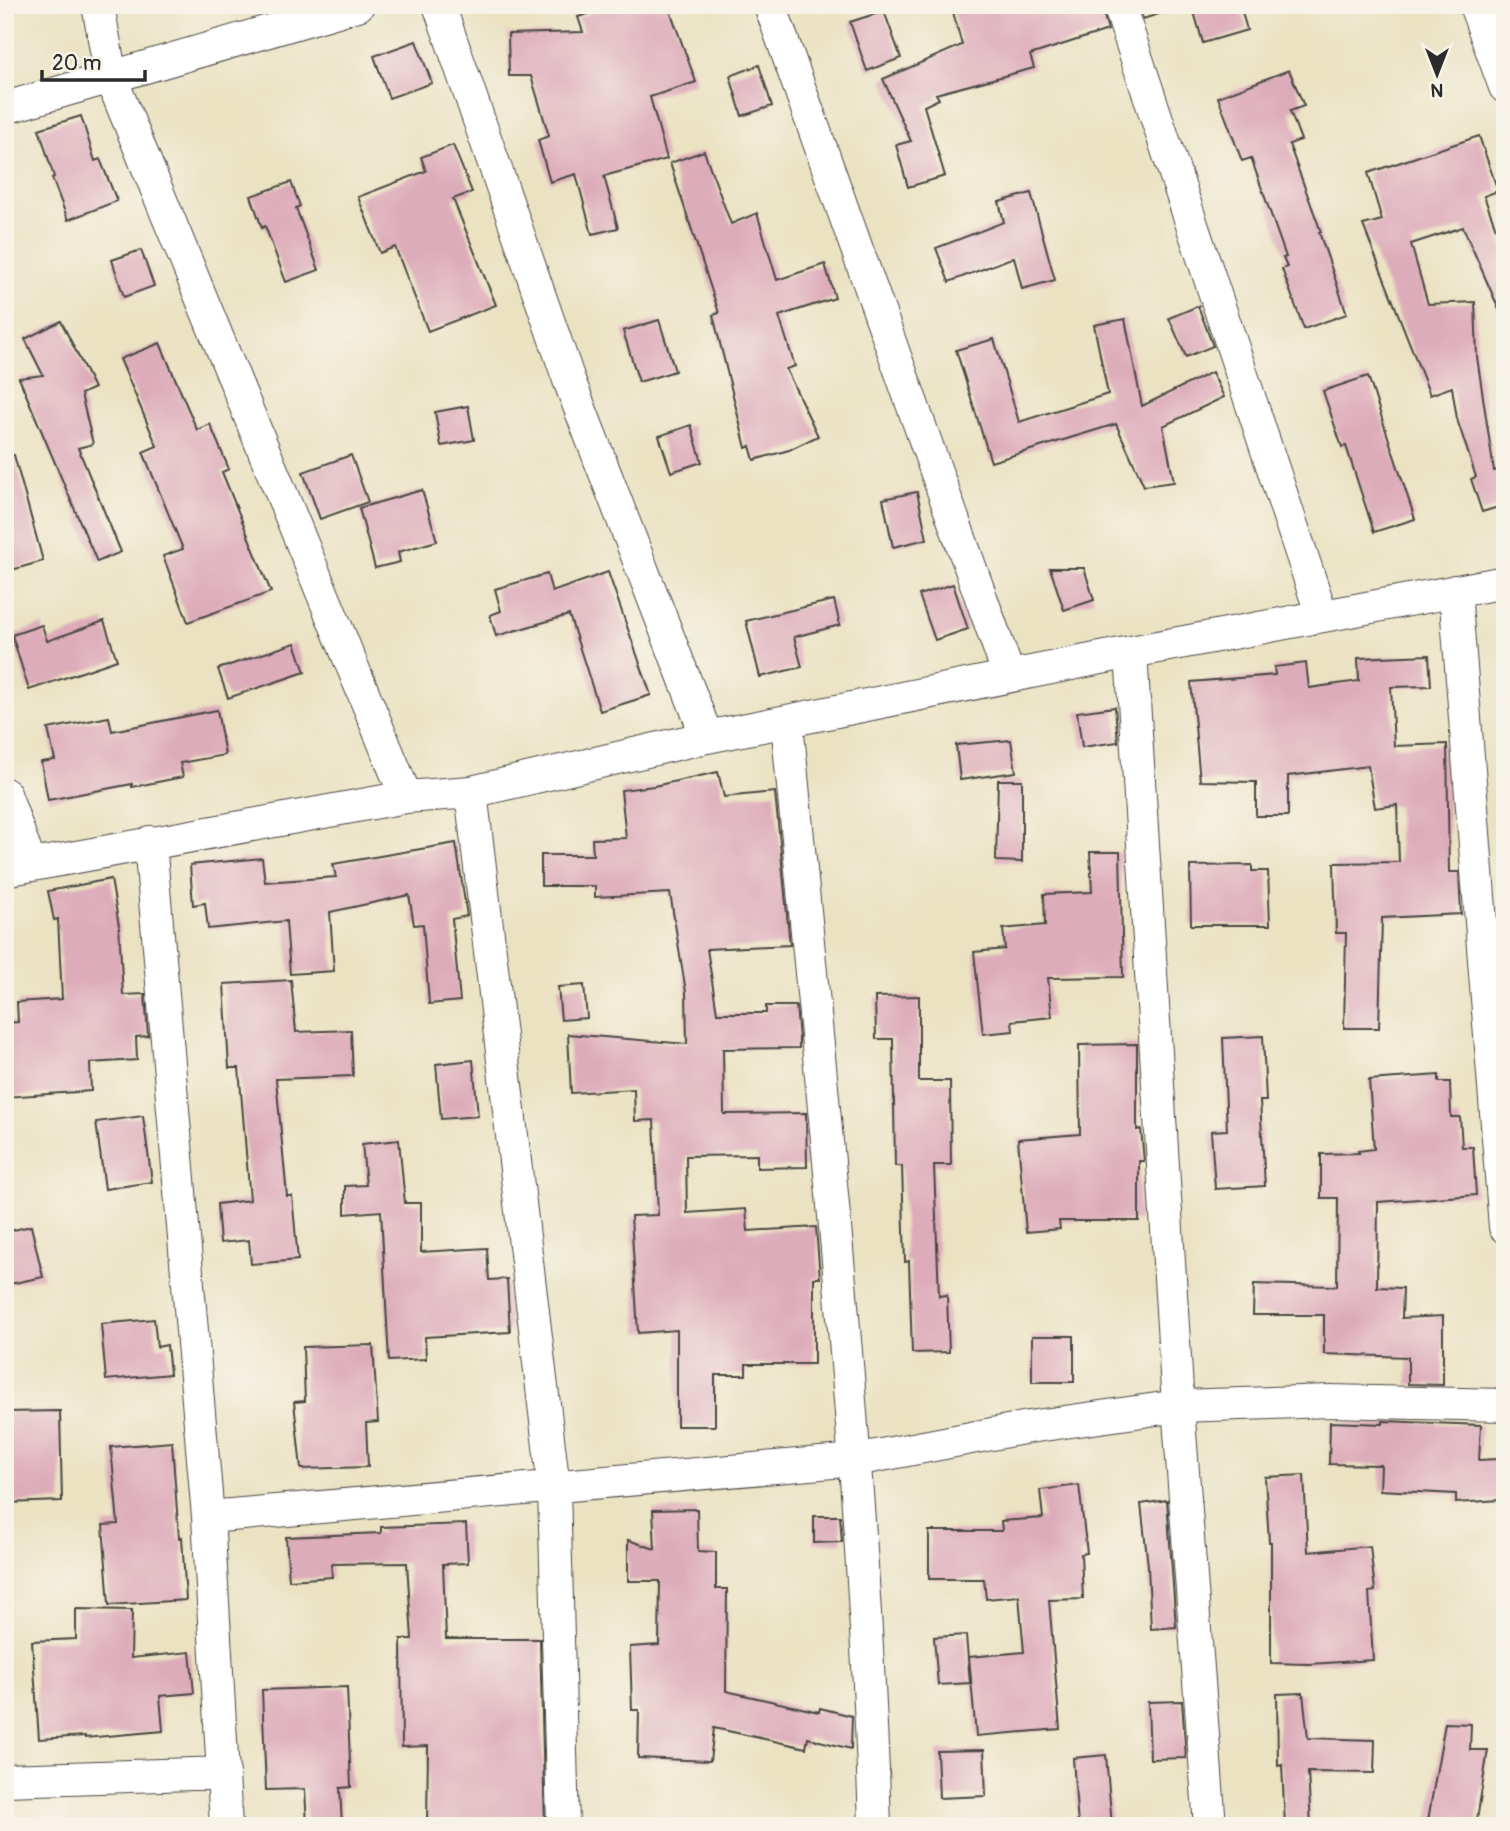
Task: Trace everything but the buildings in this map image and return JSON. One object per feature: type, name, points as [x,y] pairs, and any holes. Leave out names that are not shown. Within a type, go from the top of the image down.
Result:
[{"type":"street","points":[[98,5],[111,78],[406,797]]},
{"type":"street","points":[[5,108],[358,5]]},
{"type":"street","points":[[439,5],[569,380],[707,737]]},
{"type":"street","points":[[770,5],[1009,676]]},
{"type":"street","points":[[1119,5],[1322,615]]},
{"type":"street","points":[[1475,5],[1505,87]]},
{"type":"street","points":[[5,794],[18,867],[406,797],[471,792],[707,737],[1131,652],[1505,582]]},
{"type":"street","points":[[1455,591],[1505,1227]]},
{"type":"street","points":[[1131,652],[1178,1406],[1210,1826]]},
{"type":"street","points":[[787,722],[855,1460],[876,1826]]},
{"type":"street","points":[[471,792],[554,1488],[563,1826]]},
{"type":"street","points":[[150,842],[208,1517],[226,1826]]},
{"type":"street","points":[[208,1517],[855,1460],[1029,1427],[1178,1406],[1330,1401],[1505,1405]]},
{"type":"street","points":[[5,1780],[224,1773]]}]
